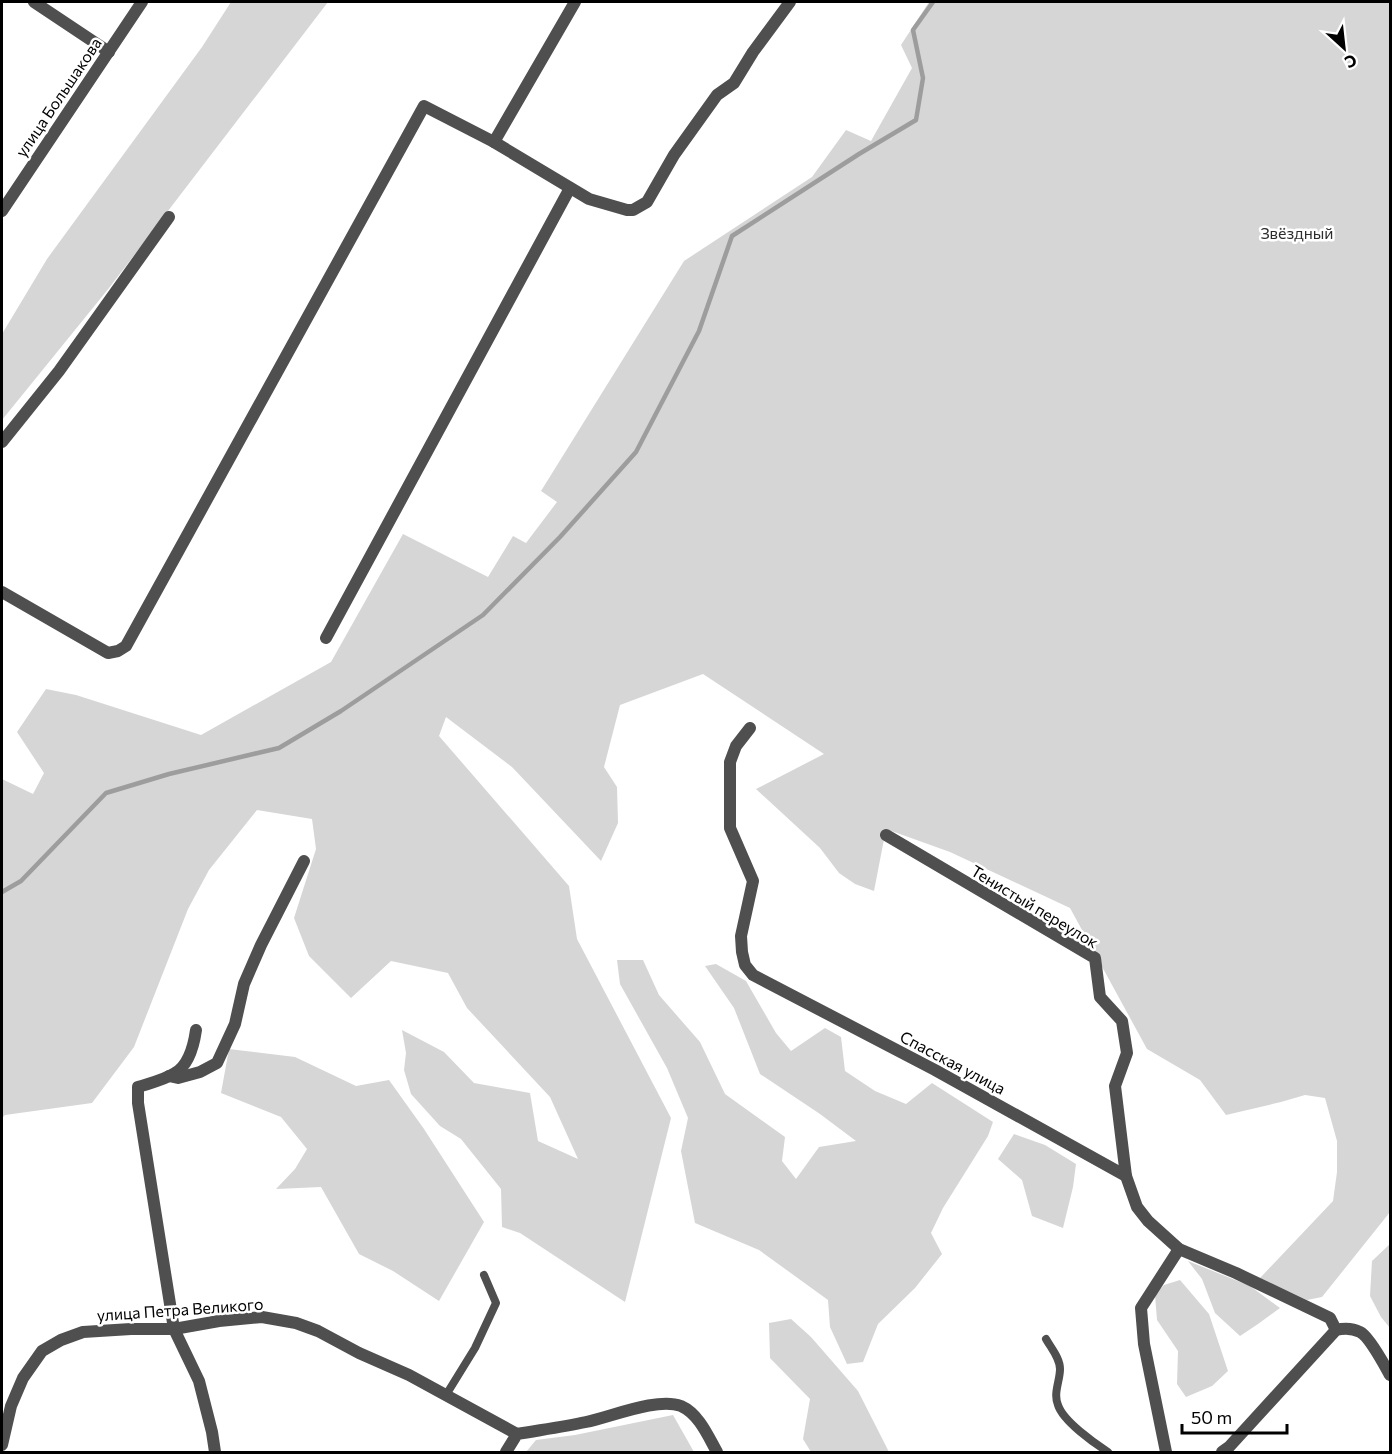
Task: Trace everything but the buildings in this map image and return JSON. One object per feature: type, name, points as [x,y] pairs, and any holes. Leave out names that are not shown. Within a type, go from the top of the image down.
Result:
[{"type":"street","points":[[34,2],[109,52]]},
{"type":"street","name":"улица Большакова","points":[[2,211],[142,2]]},
{"type":"street","points":[[494,142],[575,2]]},
{"type":"street","points":[[2,592],[108,653],[126,646],[424,106],[494,142],[589,200],[627,210],[638,208],[647,202],[674,155],[717,96],[734,83],[753,52],[790,2]]},
{"type":"street","points":[[326,638],[570,188]]},
{"type":"street","points":[[2,441],[59,371],[169,217]]},
{"type":"street","name":"Спасская улица","points":[[750,728],[736,746],[730,762],[730,828],[753,882],[741,936],[742,952],[748,970],[753,975],[935,1070],[1126,1176]]},
{"type":"street","name":"Тенистый переулок","points":[[886,835],[1095,958],[1100,997],[1122,1021],[1127,1053],[1115,1086],[1126,1176]]},
{"type":"street","points":[[168,1076],[178,1077],[200,1072],[217,1063],[235,1024],[244,984],[261,945],[304,861]]},
{"type":"street","points":[[196,1030],[194,1045],[182,1067],[175,1073],[138,1088],[138,1103],[174,1329],[199,1381],[215,1452]]},
{"type":"street","points":[[1126,1176],[1137,1207],[1179,1250],[1236,1273],[1330,1318],[1336,1330]]},
{"type":"street","points":[[1166,1452],[1144,1344],[1141,1308],[1179,1250]]},
{"type":"street","name":"улица Петра Великого","points":[[4,1452],[2,1445],[5,1421],[23,1378],[42,1351],[61,1340],[83,1332],[174,1329],[219,1321],[262,1317],[296,1323],[318,1331],[359,1353],[409,1375],[517,1434]]},
{"type":"street","points":[[1222,1452],[1246,1430],[1336,1330],[1344,1328],[1363,1332],[1390,1375]]},
{"type":"street","points":[[506,1452],[517,1434],[586,1422],[654,1404],[668,1403],[681,1406],[699,1420],[717,1452]]},
{"type":"lane","points":[[446,1395],[475,1348],[496,1303],[483,1275]]},
{"type":"lane","points":[[1046,1340],[1059,1361],[1056,1394],[1058,1405],[1063,1414],[1090,1441],[1108,1452]]},
{"type":"green space","points":[[231,2],[328,2],[109,288],[2,420],[2,334],[47,259],[202,47]]},
{"type":"green space","name":"Звёздный","points":[[929,2],[1390,2],[1390,1212],[1322,1297],[1307,1300],[1260,1278],[1333,1201],[1337,1172],[1337,1141],[1325,1098],[1305,1095],[1226,1115],[1200,1080],[1147,1049],[1070,908],[950,852],[886,829],[874,891],[855,884],[839,873],[820,848],[756,789],[824,754],[703,674],[620,705],[604,767],[617,787],[618,823],[601,861],[512,767],[446,717],[439,736],[569,886],[577,939],[671,1118],[625,1302],[520,1233],[502,1227],[501,1189],[461,1139],[440,1126],[411,1094],[404,1070],[406,1053],[402,1030],[444,1052],[474,1083],[530,1093],[538,1141],[578,1159],[550,1097],[467,1008],[448,973],[391,961],[351,998],[309,956],[294,918],[316,849],[312,819],[257,810],[209,870],[188,909],[134,1047],[92,1103],[5,1115],[2,1118],[2,779],[33,794],[44,773],[17,732],[46,689],[76,695],[201,735],[331,662],[403,534],[488,577],[513,536],[526,543],[557,502],[541,491],[684,261],[812,177],[846,130],[871,141],[912,68],[901,45]]},
{"type":"green space","points":[[617,960],[643,960],[659,995],[700,1042],[725,1094],[785,1137],[782,1161],[796,1179],[819,1147],[856,1141],[760,1074],[734,1008],[705,966],[716,964],[746,981],[776,1033],[791,1051],[825,1028],[841,1037],[845,1071],[875,1091],[906,1104],[932,1083],[993,1122],[988,1136],[943,1208],[931,1233],[942,1254],[915,1288],[878,1324],[863,1362],[847,1364],[830,1327],[828,1300],[759,1250],[695,1223],[681,1151],[688,1118],[667,1068],[620,984]]},
{"type":"green space","points":[[229,1049],[295,1057],[356,1086],[389,1080],[424,1129],[484,1222],[439,1301],[393,1271],[359,1254],[321,1187],[276,1189],[295,1169],[307,1149],[281,1117],[221,1093]]},
{"type":"green space","points":[[1014,1134],[1045,1145],[1076,1164],[1063,1228],[1032,1216],[1022,1180],[998,1159]]},
{"type":"green space","points":[[1390,1244],[1390,1328],[1381,1317],[1370,1296],[1372,1261]]},
{"type":"green space","points":[[1188,1261],[1250,1286],[1280,1308],[1240,1336],[1215,1313],[1202,1279]]},
{"type":"green space","points":[[1180,1280],[1209,1314],[1228,1371],[1212,1386],[1186,1397],[1177,1384],[1178,1351],[1157,1320],[1155,1295],[1164,1285]]},
{"type":"green space","points":[[791,1319],[811,1337],[858,1391],[889,1452],[811,1452],[803,1439],[810,1399],[770,1358],[769,1323]]},
{"type":"green space","points":[[673,1415],[694,1452],[526,1452],[536,1440],[575,1435]]},
{"type":"waterway","points":[[2,892],[21,881],[106,793],[169,774],[279,748],[341,711],[483,615],[560,537],[636,452],[699,331],[732,236],[916,120],[923,78],[913,30],[933,2]]}]
